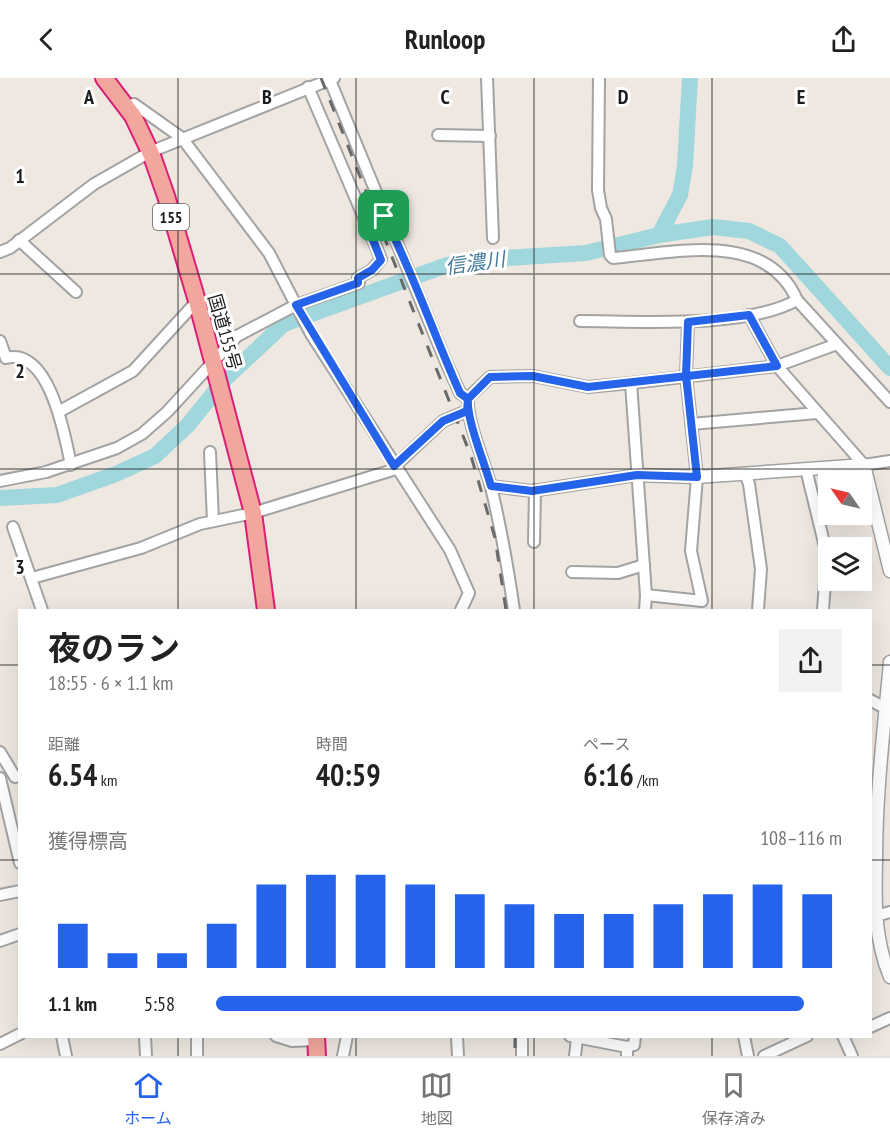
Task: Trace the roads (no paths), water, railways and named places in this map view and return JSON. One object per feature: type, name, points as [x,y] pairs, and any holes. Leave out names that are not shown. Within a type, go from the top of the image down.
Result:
[{"type":"highway","name":"国道155号","points":[[105,78],[125,106],[150,152],[197,301],[254,513],[266,609]]},
{"type":"street","points":[[0,252],[94,184],[150,152],[331,78],[384,216],[404,254],[460,393],[468,399]]},
{"type":"street","points":[[487,78],[493,238]]},
{"type":"street","points":[[599,78],[598,190],[601,208],[606,219],[609,250],[613,258],[697,251],[733,252],[754,256],[774,270],[792,289],[797,300],[890,402]]},
{"type":"street","points":[[0,481],[71,465],[107,452],[142,434],[190,390],[237,336],[358,283],[358,278],[372,270],[381,260],[308,87]]},
{"type":"street","points":[[125,106],[134,104],[182,138],[269,253],[311,334],[395,468],[450,550],[469,593],[461,609]]},
{"type":"street","points":[[438,135],[490,136]]},
{"type":"street","points":[[367,225],[384,216]]},
{"type":"street","points":[[19,240],[76,292]]},
{"type":"street","points":[[580,321],[688,322],[749,315],[788,306],[797,300]]},
{"type":"street","points":[[60,411],[133,371],[197,301]]},
{"type":"street","points":[[749,315],[777,366],[817,413],[844,439],[864,465],[890,571]]},
{"type":"street","points":[[646,595],[702,601],[691,551],[697,477],[686,375],[688,322]]},
{"type":"street","points":[[0,341],[6,358],[11,357],[28,362],[47,385],[60,411],[71,465]]},
{"type":"street","points":[[514,609],[491,486],[473,423],[467,411],[468,399],[490,377],[512,375],[588,387],[631,383],[777,366],[837,344]]},
{"type":"street","points":[[631,383],[646,595],[645,609]]},
{"type":"street","points":[[32,578],[141,548],[200,524],[254,513],[395,468],[443,421],[467,411]]},
{"type":"street","points":[[691,424],[817,413]]},
{"type":"street","points":[[210,452],[213,521]]},
{"type":"street","points":[[491,486],[535,490],[637,475],[697,477],[864,465],[890,461]]},
{"type":"street","points":[[806,469],[827,555],[823,609]]},
{"type":"street","points":[[745,473],[749,484],[761,569],[758,609]]},
{"type":"street","points":[[534,542],[535,490]]},
{"type":"street","points":[[13,527],[42,609]]},
{"type":"street","points":[[572,572],[618,573],[644,565]]},
{"type":"street","points":[[890,662],[885,708],[886,745],[875,760],[873,841],[876,916],[881,955],[890,976]]},
{"type":"street","points":[[872,701],[885,708]]},
{"type":"street","points":[[0,752],[17,776],[0,778],[18,854]]},
{"type":"street","points":[[0,895],[18,891]]},
{"type":"street","points":[[876,916],[890,912]]},
{"type":"street","points":[[0,941],[18,935]]},
{"type":"street","points":[[872,1026],[890,1018]]},
{"type":"street","points":[[0,1044],[18,1035]]},
{"type":"street","points":[[62,1038],[66,1056]]},
{"type":"street","points":[[145,1038],[146,1056]]},
{"type":"street","points":[[197,1038],[197,1056]]},
{"type":"street","points":[[282,1038],[316,1044]]},
{"type":"street","points":[[343,1056],[347,1038]]},
{"type":"street","points":[[457,1038],[458,1056]]},
{"type":"street","points":[[522,1038],[522,1056]]},
{"type":"street","points":[[574,1038],[575,1056]]},
{"type":"street","points":[[578,1038],[627,1051],[634,1046],[635,1038]]},
{"type":"street","points":[[744,1038],[748,1056]]},
{"type":"street","points":[[764,1056],[785,1051],[804,1038]]},
{"type":"street","points":[[844,1038],[852,1056]]},
{"type":"waterway","points":[[659,235],[680,195],[685,166],[690,78]]},
{"type":"waterway","name":"信濃川","points":[[0,498],[57,495],[116,474],[155,456],[188,425],[225,379],[284,324],[447,265],[474,260],[586,253],[659,235],[713,227],[749,231],[780,246],[890,368]]},
{"type":"railway","points":[[321,78],[471,456],[495,538],[506,609]]},
{"type":"railway","points":[[515,1038],[515,1056]]}]
